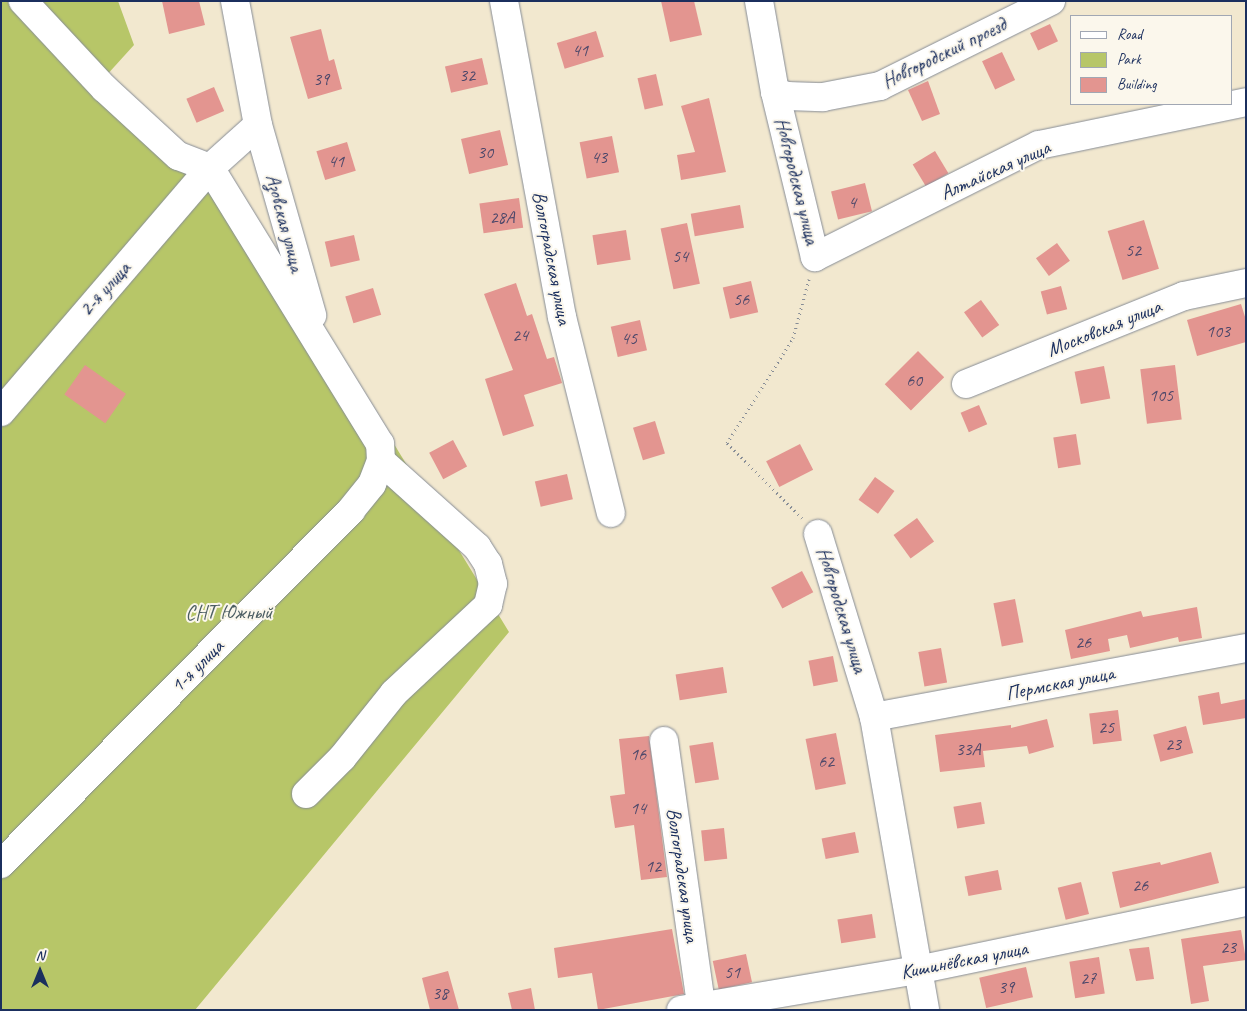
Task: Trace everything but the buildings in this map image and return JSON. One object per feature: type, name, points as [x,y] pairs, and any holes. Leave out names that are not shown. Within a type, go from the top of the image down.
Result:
[{"type":"street","points":[[23,1],[104,88],[171,150],[178,156],[210,168],[380,444],[381,461],[477,547],[488,564],[491,591],[488,604],[394,693],[342,758],[306,794]]},
{"type":"street","name":"Азовская улица","points":[[235,1],[258,125],[309,310],[381,427]]},
{"type":"street","name":"Волгоградская улица","points":[[504,1],[562,317],[611,513]]},
{"type":"street","name":"Новгородская улица","points":[[759,1],[775,92],[815,257]]},
{"type":"street","name":"Новгородский проезд","points":[[775,92],[787,96],[824,97],[880,86],[1051,1]]},
{"type":"street","name":"Алтайская улица","points":[[1232,105],[1246,102]]},
{"type":"street","name":"Алтайская улица","points":[[815,257],[1039,145],[1232,105]]},
{"type":"street","name":"2-я улица","points":[[1,412],[210,168],[258,125]]},
{"type":"street","name":"Московская улица","points":[[966,384],[1184,296],[1246,283]]},
{"type":"street","name":"1-я улица","points":[[1,864],[351,510],[372,484],[381,461]]},
{"type":"street","name":"Новгородская улица","points":[[818,534],[874,717],[925,1010]]},
{"type":"street","name":"Пермская улица","points":[[874,717],[1246,648]]},
{"type":"street","name":"Волгоградская улица","points":[[664,741],[694,1009]]},
{"type":"street","name":"Кишинёвская улица","points":[[694,1009],[917,970],[1246,902]]},
{"type":"path","name":"Новгородская улица","points":[[815,257],[793,338],[727,443],[818,534]]},
{"type":"green space","name":"СНТ Южный","points":[[1,1],[118,1],[134,45],[105,77],[241,194],[509,632],[195,1010],[1,1010]]}]
